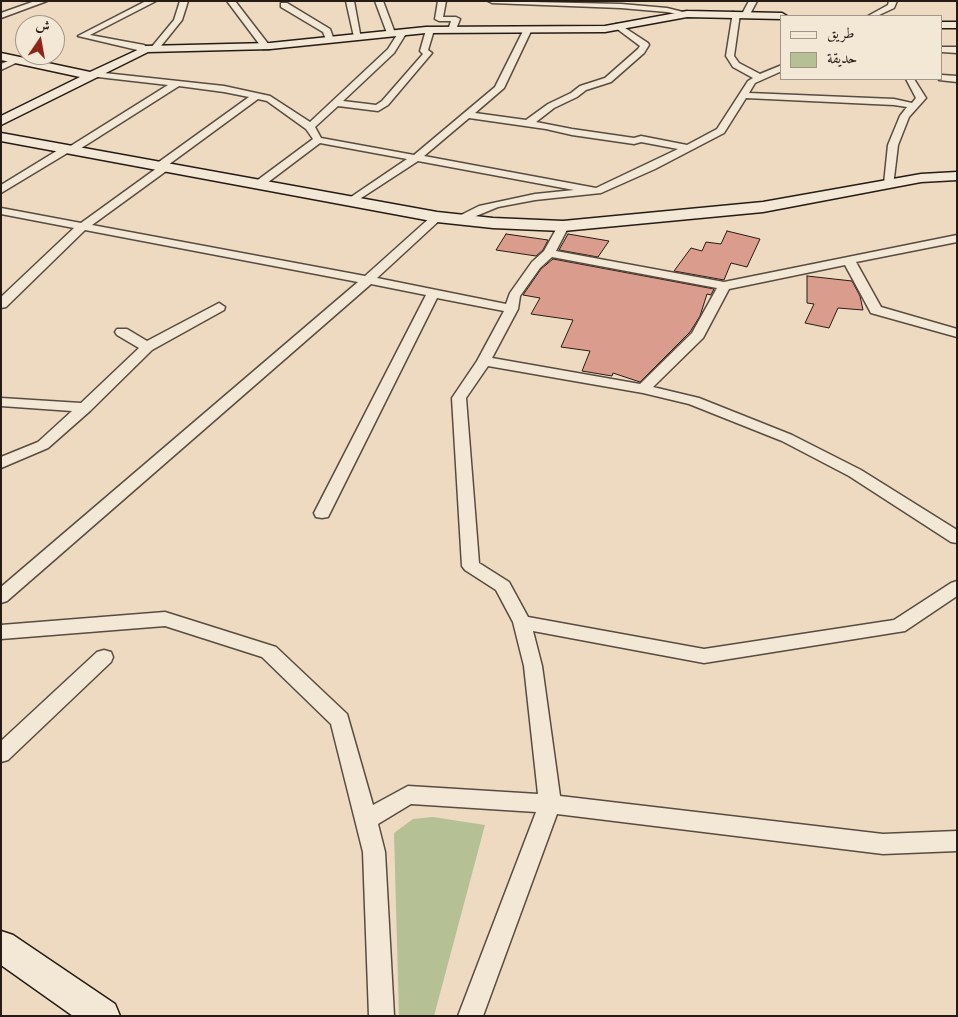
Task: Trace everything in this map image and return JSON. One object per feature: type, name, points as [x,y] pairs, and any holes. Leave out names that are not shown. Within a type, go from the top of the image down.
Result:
[{"type":"street","points":[[1,16],[43,1]]},
{"type":"street","points":[[152,1],[82,36],[150,49],[266,46],[430,30],[606,29],[687,14],[780,16]]},
{"type":"street","points":[[1,121],[150,49],[178,20],[184,1]]},
{"type":"street","points":[[231,1],[266,46]]},
{"type":"street","points":[[350,1],[358,37]]},
{"type":"street","points":[[379,1],[391,33]]},
{"type":"street","points":[[442,1],[439,19],[456,19],[452,30]]},
{"type":"street","points":[[492,1],[621,6],[667,10],[687,14]]},
{"type":"street","points":[[672,1],[676,8],[687,14]]},
{"type":"street","points":[[753,1],[741,14],[730,56],[736,65],[761,77],[780,77]]},
{"type":"street","points":[[874,15],[891,6],[893,1]]},
{"type":"street","points":[[284,4],[327,30],[330,40]]},
{"type":"street","points":[[943,25],[957,25]]},
{"type":"street","points":[[528,124],[551,106],[574,95],[583,88],[608,80],[641,51],[645,45],[619,26]]},
{"type":"street","points":[[335,103],[378,108],[385,103],[428,52],[424,51],[430,30]]},
{"type":"street","points":[[352,201],[415,159],[499,88],[528,30]]},
{"type":"street","points":[[310,127],[391,51],[403,32]]},
{"type":"street","points":[[943,50],[957,50]]},
{"type":"street","points":[[1,56],[15,59]]},
{"type":"street","points":[[1,67],[15,61]]},
{"type":"street","points":[[44,65],[95,75],[178,83],[224,89],[257,96],[270,99],[310,127],[318,140],[596,191]]},
{"type":"street","points":[[459,220],[483,208],[497,204],[535,196],[596,191],[650,167],[721,131],[752,82],[780,69]]},
{"type":"street","points":[[943,78],[957,80]]},
{"type":"street","points":[[889,184],[893,145],[905,116],[921,98],[911,80]]},
{"type":"street","points":[[1,190],[178,83]]},
{"type":"street","points":[[743,95],[894,102],[914,106]]},
{"type":"street","points":[[1,304],[82,227],[257,96]]},
{"type":"street","points":[[467,115],[634,141],[641,139],[689,148]]},
{"type":"street","points":[[1,137],[437,217],[563,226],[763,207],[921,178],[957,176]]},
{"type":"street","points":[[258,184],[318,140]]},
{"type":"street","points":[[1,211],[512,309]]},
{"type":"street","points":[[1,597],[368,280],[437,217]]},
{"type":"street","points":[[470,1016],[550,804],[533,666],[522,622],[503,586],[471,566],[459,398],[484,361],[512,309],[514,296],[536,265],[550,253],[563,226]]},
{"type":"street","points":[[550,253],[724,286],[957,238]]},
{"type":"street","points":[[849,260],[876,310],[957,333]]},
{"type":"street","points":[[643,389],[698,335],[724,286]]},
{"type":"street","points":[[322,513],[433,293]]},
{"type":"street","points":[[1,463],[43,444],[85,408],[147,347],[218,307]]},
{"type":"street","points":[[122,332],[147,347]]},
{"type":"street","points":[[484,361],[643,389],[694,401],[787,438],[855,473],[957,538]]},
{"type":"street","points":[[1,402],[85,408]]},
{"type":"street","points":[[522,622],[704,656],[899,626],[957,587]]},
{"type":"street","points":[[1,632],[165,619],[269,652],[340,720],[374,852],[382,1016]]},
{"type":"street","points":[[1,754],[104,657]]},
{"type":"street","points":[[365,820],[408,795],[550,804],[883,844],[957,841]]},
{"type":"street","points":[[1,946],[103,1016]]},
{"type":"green space","points":[[433,817],[485,825],[434,1016],[399,1016],[394,833],[413,819]]},
{"type":"building","points":[[727,231],[760,239],[747,267],[731,263],[724,280],[674,271],[691,248],[702,251],[706,242],[721,244]]},
{"type":"building","points":[[506,234],[548,240],[543,250],[536,256],[496,250]]},
{"type":"building","points":[[568,234],[609,241],[598,257],[559,250]]},
{"type":"building","points":[[553,259],[714,289],[711,295],[707,294],[700,316],[690,332],[640,382],[613,373],[612,376],[582,371],[590,351],[561,347],[573,320],[531,314],[540,298],[523,295],[541,269]]},
{"type":"building","points":[[807,276],[852,281],[860,296],[863,310],[838,308],[829,328],[805,323],[814,304],[807,303]]}]
